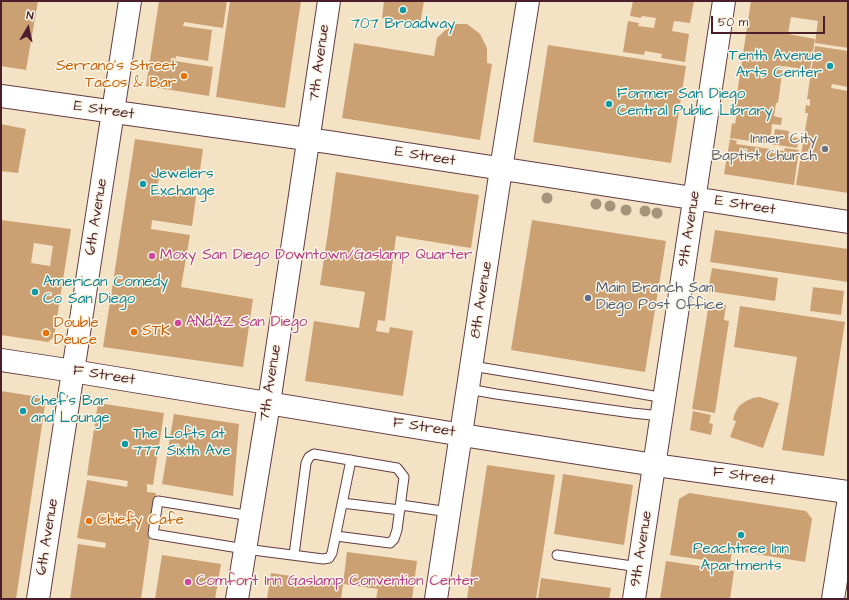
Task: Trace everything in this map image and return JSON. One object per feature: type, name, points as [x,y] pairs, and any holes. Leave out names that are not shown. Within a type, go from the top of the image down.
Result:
[{"type":"street","name":"6th Avenue","points":[[38,599],[130,1]]},
{"type":"street","name":"7th Avenue","points":[[238,599],[329,1]]},
{"type":"street","name":"8th Avenue","points":[[436,599],[528,1]]},
{"type":"street","name":"9th Avenue","points":[[634,599],[724,1]]},
{"type":"street","name":"E Street","points":[[1,96],[309,140],[848,222]]},
{"type":"street","name":"F Street","points":[[1,360],[481,438],[848,492]]},
{"type":"street","points":[[833,599],[848,504]]},
{"type":"lane","points":[[472,366],[636,393],[664,407]]},
{"type":"lane","points":[[468,389],[632,413],[664,407]]},
{"type":"lane","points":[[294,555],[306,463],[309,457],[314,454],[397,468],[404,477],[397,530],[394,539],[390,543],[336,536]]},
{"type":"lane","points":[[251,516],[158,501],[153,534],[245,549],[323,559],[329,558],[332,553],[336,536],[351,460]]},
{"type":"lane","points":[[342,503],[449,512]]},
{"type":"lane","points":[[557,555],[639,567]]},
{"type":"building","points":[[1,1],[38,1],[26,70],[1,66]]},
{"type":"building","points":[[159,1],[227,1],[223,28],[184,22],[183,26],[212,30],[208,61],[176,56],[175,61],[213,67],[209,96],[146,86]]},
{"type":"building","points":[[230,1],[301,1],[285,108],[216,97]]},
{"type":"building","name":"707 Broadway","points":[[384,1],[424,1],[420,24],[382,18]]},
{"type":"building","points":[[633,1],[694,1],[690,23],[674,21],[672,31],[689,34],[685,62],[661,58],[662,54],[645,51],[644,55],[623,52],[628,21],[639,23],[638,26],[654,28],[656,18],[630,16]]},
{"type":"building","points":[[751,1],[848,1],[848,48],[815,43],[818,21],[791,17],[788,34],[815,39],[810,70],[783,66],[778,103],[776,103],[774,116],[782,118],[781,125],[772,124],[771,135],[774,135],[775,129],[789,131],[788,137],[799,138],[797,148],[730,138],[732,123],[735,124],[738,107],[735,107]]},
{"type":"building","points":[[452,24],[467,24],[480,34],[487,48],[487,63],[492,64],[480,140],[342,118],[354,43],[434,56],[437,38]]},
{"type":"building","name":"Former San Diego Central Public Library","points":[[548,45],[686,66],[671,163],[533,142]]},
{"type":"building","name":"Inner City Baptist Church","points":[[815,46],[848,51],[848,87],[832,84],[831,88],[848,91],[848,193],[796,185],[808,113],[805,113],[806,105],[810,106],[810,99],[807,99]]},
{"type":"building","points":[[1,124],[26,129],[18,173],[1,171]]},
{"type":"building","points":[[135,139],[203,149],[199,177],[160,171],[157,190],[196,196],[192,226],[152,220],[151,229],[190,235],[181,287],[253,299],[243,367],[103,347]]},
{"type":"building","points":[[730,139],[737,141],[736,144],[784,151],[785,148],[799,150],[794,185],[724,174]]},
{"type":"building","points":[[336,172],[479,195],[471,248],[396,236],[385,321],[378,320],[376,331],[389,333],[390,327],[413,331],[403,396],[305,381],[314,321],[359,328],[365,292],[320,285]]},
{"type":"building","points":[[1,220],[71,229],[54,337],[48,342],[1,335]],"holes":[[[34,243],[53,246],[50,266],[31,263]]]},
{"type":"building","name":"Main Branch San Diego Post Office","points":[[532,220],[666,241],[645,372],[511,350]]},
{"type":"building","points":[[715,230],[848,249],[848,282],[710,262]]},
{"type":"building","points":[[712,268],[778,278],[775,301],[708,291]]},
{"type":"building","points":[[813,287],[844,291],[841,315],[810,311]]},
{"type":"building","points":[[709,303],[726,305],[724,320],[729,321],[715,413],[692,409]]},
{"type":"building","points":[[740,306],[845,322],[824,456],[782,450],[797,357],[734,347]]},
{"type":"building","points":[[1,391],[46,398],[16,599],[1,599]]},
{"type":"building","points":[[760,397],[779,403],[763,448],[730,437],[736,421],[733,420],[735,413],[739,406],[753,398]]},
{"type":"building","points":[[98,403],[164,413],[153,485],[147,484],[147,492],[156,493],[141,599],[70,599],[78,544],[105,548],[106,543],[77,538],[87,480],[127,487],[128,481],[87,475]]},
{"type":"building","points":[[693,411],[711,415],[709,423],[713,424],[711,435],[690,430]]},
{"type":"building","points":[[174,414],[239,424],[233,496],[162,484]]},
{"type":"building","points":[[487,465],[555,475],[536,599],[467,599]]},
{"type":"building","points":[[563,474],[633,485],[624,545],[554,534]]},
{"type":"building","name":"Peachtree Inn Apartments","points":[[689,493],[806,511],[812,519],[805,562],[732,550],[730,564],[670,555],[679,499]]},
{"type":"building","points":[[347,552],[417,561],[412,599],[376,599],[378,589],[343,584]]},
{"type":"building","name":"Comfort Inn Gaslamp Convention Center","points":[[162,555],[221,564],[215,599],[155,599]]},
{"type":"building","points":[[666,561],[734,571],[730,599],[660,599]]},
{"type":"building","points":[[271,573],[343,584],[341,599],[267,599]]},
{"type":"building","points":[[541,578],[611,588],[609,599],[538,599]]},
{"type":"place","name":"707 Broadway","points":[[403,10]]},
{"type":"place","name":"Tenth Avenue Arts Center","points":[[830,66]]},
{"type":"place","name":"Serrano's Street Tacos & Bar","points":[[184,76]]},
{"type":"place","name":"Former San Diego Central Public Library","points":[[609,104]]},
{"type":"place","name":"Inner City Baptist Church","points":[[825,149]]},
{"type":"place","name":"Jewelers Exchange","points":[[143,184]]},
{"type":"place","name":"Moxy San Diego Downtown/Gaslamp Quarter","points":[[152,256]]},
{"type":"place","name":"American Comedy Co San Diego","points":[[35,292]]},
{"type":"place","name":"Main Branch San Diego Post Office","points":[[588,298]]},
{"type":"place","name":"ANdAZ San Diego","points":[[178,323]]},
{"type":"place","name":"STK","points":[[134,332]]},
{"type":"place","name":"Double Deuce","points":[[46,333]]},
{"type":"place","name":"Chef's Bar and Lounge","points":[[23,411]]},
{"type":"place","name":"The Lofts at 777 Sixth Ave","points":[[125,444]]},
{"type":"place","name":"Chiefy Cafe","points":[[89,521]]},
{"type":"place","name":"Peachtree Inn Apartments","points":[[741,535]]},
{"type":"place","name":"Comfort Inn Gaslamp Convention Center","points":[[188,582]]}]
